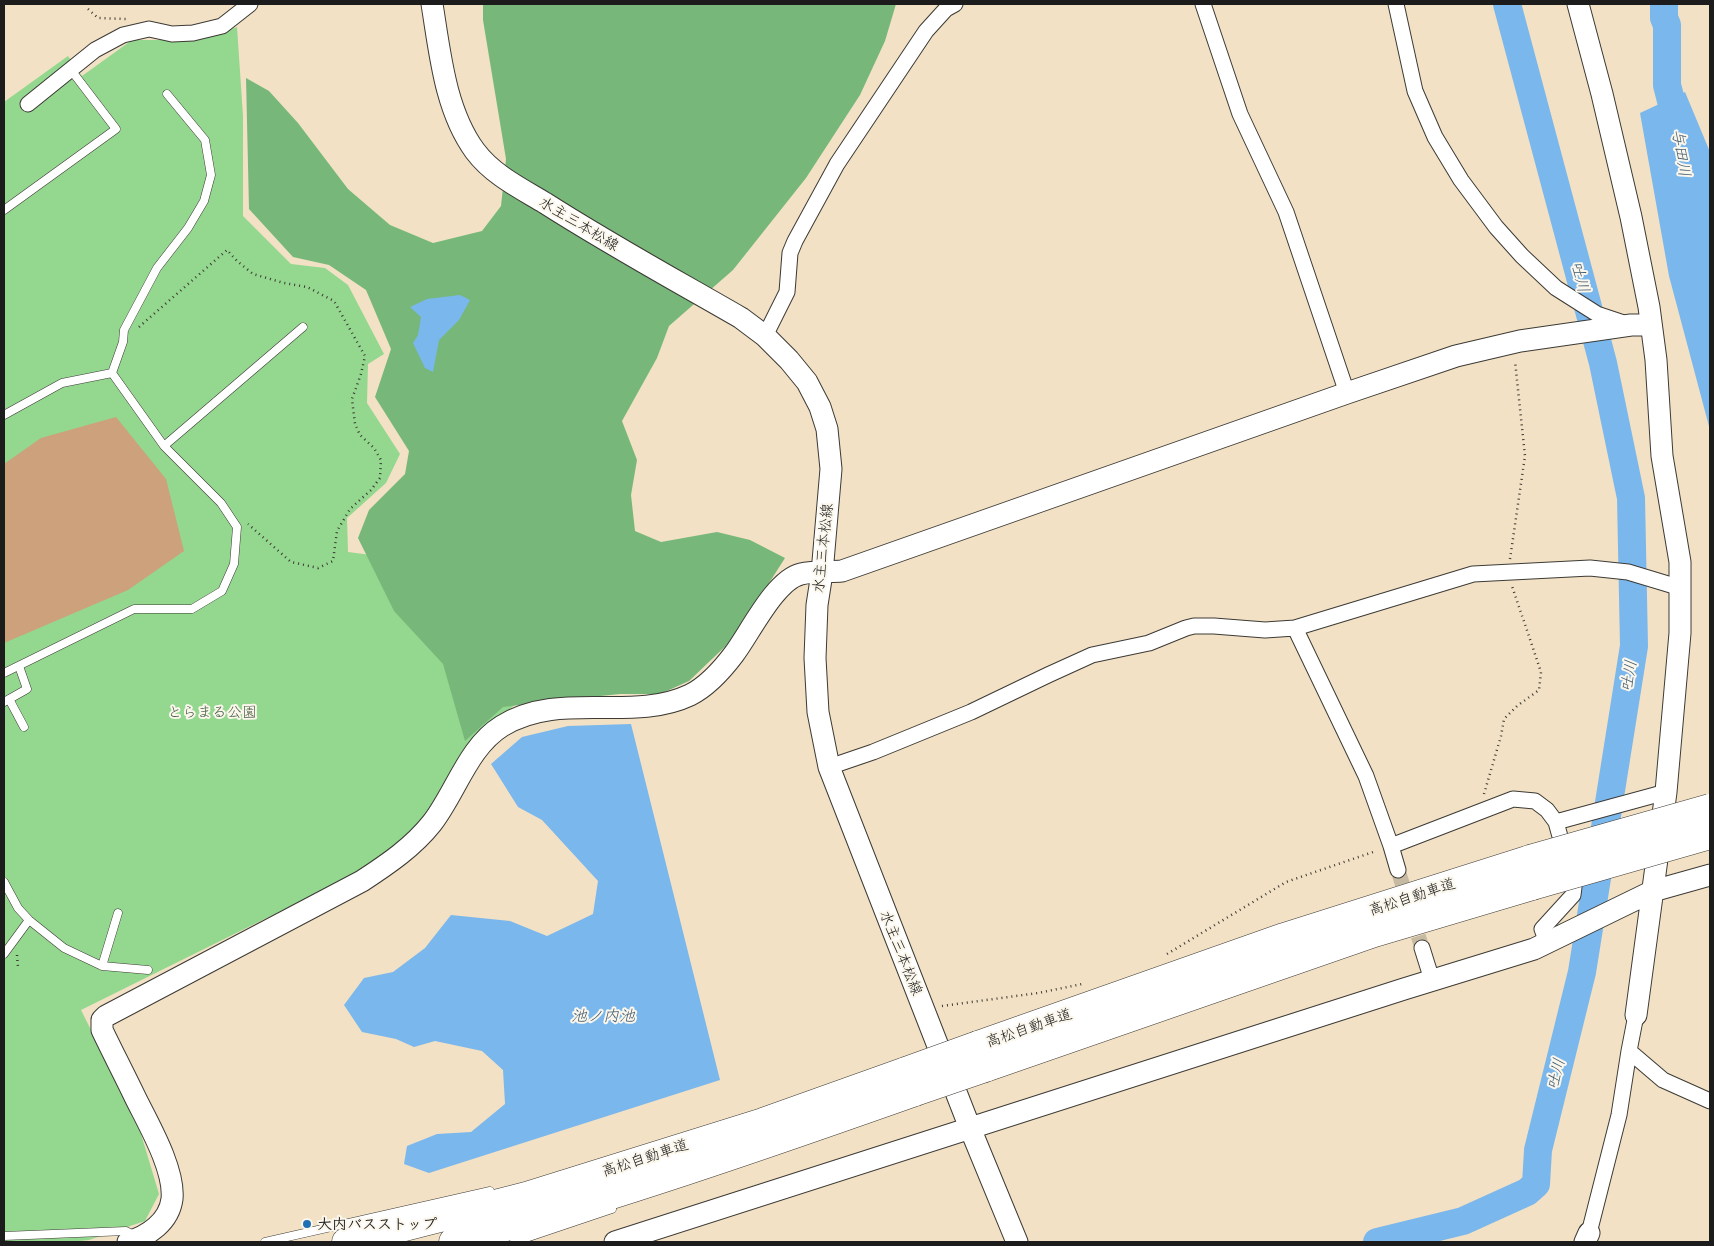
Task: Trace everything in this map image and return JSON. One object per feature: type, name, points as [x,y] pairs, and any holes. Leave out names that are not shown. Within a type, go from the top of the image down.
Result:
[{"type":"highway","name":"高松自動車道","points":[[453,1242],[530,1221],[766,1132],[981,1057],[1374,933],[1710,808]]},
{"type":"highway","name":"高松自動車道","points":[[1531,873],[1710,835]]},
{"type":"highway","name":"高松自動車道","points":[[346,1242],[766,1132]]},
{"type":"street","points":[[28,104],[95,50],[123,35],[149,29],[172,34],[193,33],[222,26],[250,4]]},
{"type":"street","name":"水主三本松線","points":[[432,4],[443,69],[452,101],[466,136],[476,152],[487,164],[499,175],[571,220],[741,318],[764,336],[789,360],[807,382],[820,407],[827,429],[831,469],[822,573],[817,605],[815,658],[818,712],[829,767],[970,1128],[1017,1242]]},
{"type":"street","points":[[764,336],[787,292],[790,253],[795,241],[837,164],[926,31],[946,9],[955,4]]},
{"type":"street","points":[[1203,4],[1240,114],[1286,212],[1347,393]]},
{"type":"street","points":[[1396,4],[1415,91],[1435,137],[1467,188],[1496,228],[1556,288],[1597,314],[1641,325]]},
{"type":"street","points":[[1578,4],[1631,216],[1641,325],[1680,562],[1681,588],[1680,633],[1666,792],[1636,1015],[1619,1115],[1587,1238]]},
{"type":"street","points":[[134,1240],[150,1233],[167,1214],[172,1199],[171,1184],[167,1168],[154,1136],[102,1030],[102,1020],[106,1016],[362,881],[391,862],[412,845],[431,824],[475,753],[502,726],[526,715],[547,710],[577,707],[655,705],[690,695],[708,684],[721,670],[734,654],[775,592],[792,578],[801,574],[842,571],[1456,356],[1515,342],[1641,325]]},
{"type":"street","points":[[829,767],[872,752],[971,712],[1092,656],[1149,643],[1194,626],[1265,630],[1295,628],[1473,574],[1590,568],[1628,572],[1681,588]]},
{"type":"street","points":[[1295,628],[1366,776],[1398,870]]},
{"type":"street","points":[[1556,822],[1666,792]]},
{"type":"street","points":[[1391,846],[1513,799],[1535,801],[1547,810],[1556,822],[1574,887],[1573,895],[1542,929],[1547,943]]},
{"type":"street","points":[[615,1242],[1432,980],[1526,952],[1653,891],[1710,875]]},
{"type":"street","points":[[1422,948],[1432,980]]},
{"type":"street","points":[[1629,1050],[1664,1080],[1710,1101]]},
{"type":"lane","points":[[4,210],[116,129],[72,70]]},
{"type":"lane","points":[[112,373],[123,342],[124,330],[157,268],[188,228],[204,201],[211,175],[205,140],[167,94]]},
{"type":"lane","points":[[164,446],[303,327]]},
{"type":"lane","points":[[4,673],[134,610],[192,609],[222,591],[234,564],[237,527],[221,503],[164,446],[112,373]]},
{"type":"lane","points":[[4,415],[62,383],[112,373]]},
{"type":"lane","points":[[19,666],[27,689],[6,700],[24,727]]},
{"type":"lane","points":[[4,882],[18,908],[29,920],[64,948],[102,966],[148,970]]},
{"type":"lane","points":[[102,966],[118,913]]},
{"type":"lane","points":[[4,954],[29,920]]},
{"type":"lane","points":[[675,1141],[766,1132]]},
{"type":"lane","points":[[699,1175],[766,1132]]},
{"type":"lane","points":[[265,1242],[497,1190]]},
{"type":"lane","points":[[514,1242],[618,1207]]},
{"type":"lane","points":[[4,1236],[126,1230],[134,1240]]},
{"type":"path","points":[[88,9],[98,18],[125,18],[138,31]]},
{"type":"path","points":[[123,342],[227,250],[252,274],[284,284],[307,288],[334,301],[365,356],[352,399],[355,424],[360,435],[374,448],[381,460],[380,478],[371,490],[350,509],[337,531],[333,561],[318,568],[291,562],[249,524],[237,527]]},
{"type":"path","points":[[1479,812],[1501,736],[1504,719],[1539,690],[1541,672],[1508,572],[1525,456],[1515,342]]},
{"type":"path","points":[[1161,957],[1169,954],[1286,882],[1391,846]]},
{"type":"path","points":[[923,1009],[1038,993],[1084,984]]},
{"type":"green space","points":[[483,4],[896,4],[885,41],[860,95],[806,178],[733,270],[669,326],[657,358],[622,421],[637,460],[631,495],[635,531],[661,542],[717,532],[750,540],[785,558],[734,638],[689,681],[660,694],[620,694],[503,707],[465,741],[443,664],[394,611],[358,538],[369,510],[405,474],[409,451],[375,397],[391,349],[366,290],[329,265],[293,257],[249,209],[246,78],[269,91],[298,123],[348,189],[390,225],[433,243],[482,231],[501,206],[506,159],[483,20]]},
{"type":"green space","name":"とらまる公園","points":[[237,27],[243,116],[243,216],[291,264],[325,268],[348,285],[384,354],[368,364],[367,403],[400,454],[386,483],[347,518],[348,552],[402,559],[525,697],[477,735],[429,810],[394,851],[319,892],[81,1010],[138,1124],[159,1194],[145,1221],[89,1240],[70,1242],[4,1242],[4,102],[68,56],[82,76],[132,40],[206,38]]},
{"type":"water","points":[[1685,92],[1710,152],[1710,430],[1669,276],[1640,113]]},
{"type":"water","points":[[460,295],[470,300],[459,320],[439,340],[433,372],[425,368],[413,343],[418,335],[421,317],[410,307],[427,299]]},
{"type":"water","name":"池ノ内池","points":[[631,724],[720,1080],[429,1173],[404,1164],[407,1146],[437,1134],[471,1132],[505,1104],[503,1070],[482,1051],[435,1041],[414,1047],[396,1039],[362,1032],[344,1005],[364,978],[393,972],[425,948],[451,915],[510,921],[547,936],[593,914],[598,881],[542,820],[518,807],[491,764],[522,737],[568,726]]},
{"type":"building","points":[[116,417],[166,479],[184,551],[128,590],[4,643],[4,464],[41,438]]},
{"type":"waterway","name":"吐川","points":[[1377,1242],[1463,1221],[1527,1192],[1536,1184],[1538,1150],[1582,972],[1634,646],[1631,498],[1603,363],[1507,4]]},
{"type":"waterway","name":"与田川","points":[[1664,4],[1664,18],[1667,25],[1667,85],[1680,136]]},
{"type":"tunnel","points":[[1398,870],[1422,948]]},
{"type":"place","name":"大内バスストップ","points":[[307,1224]]}]
